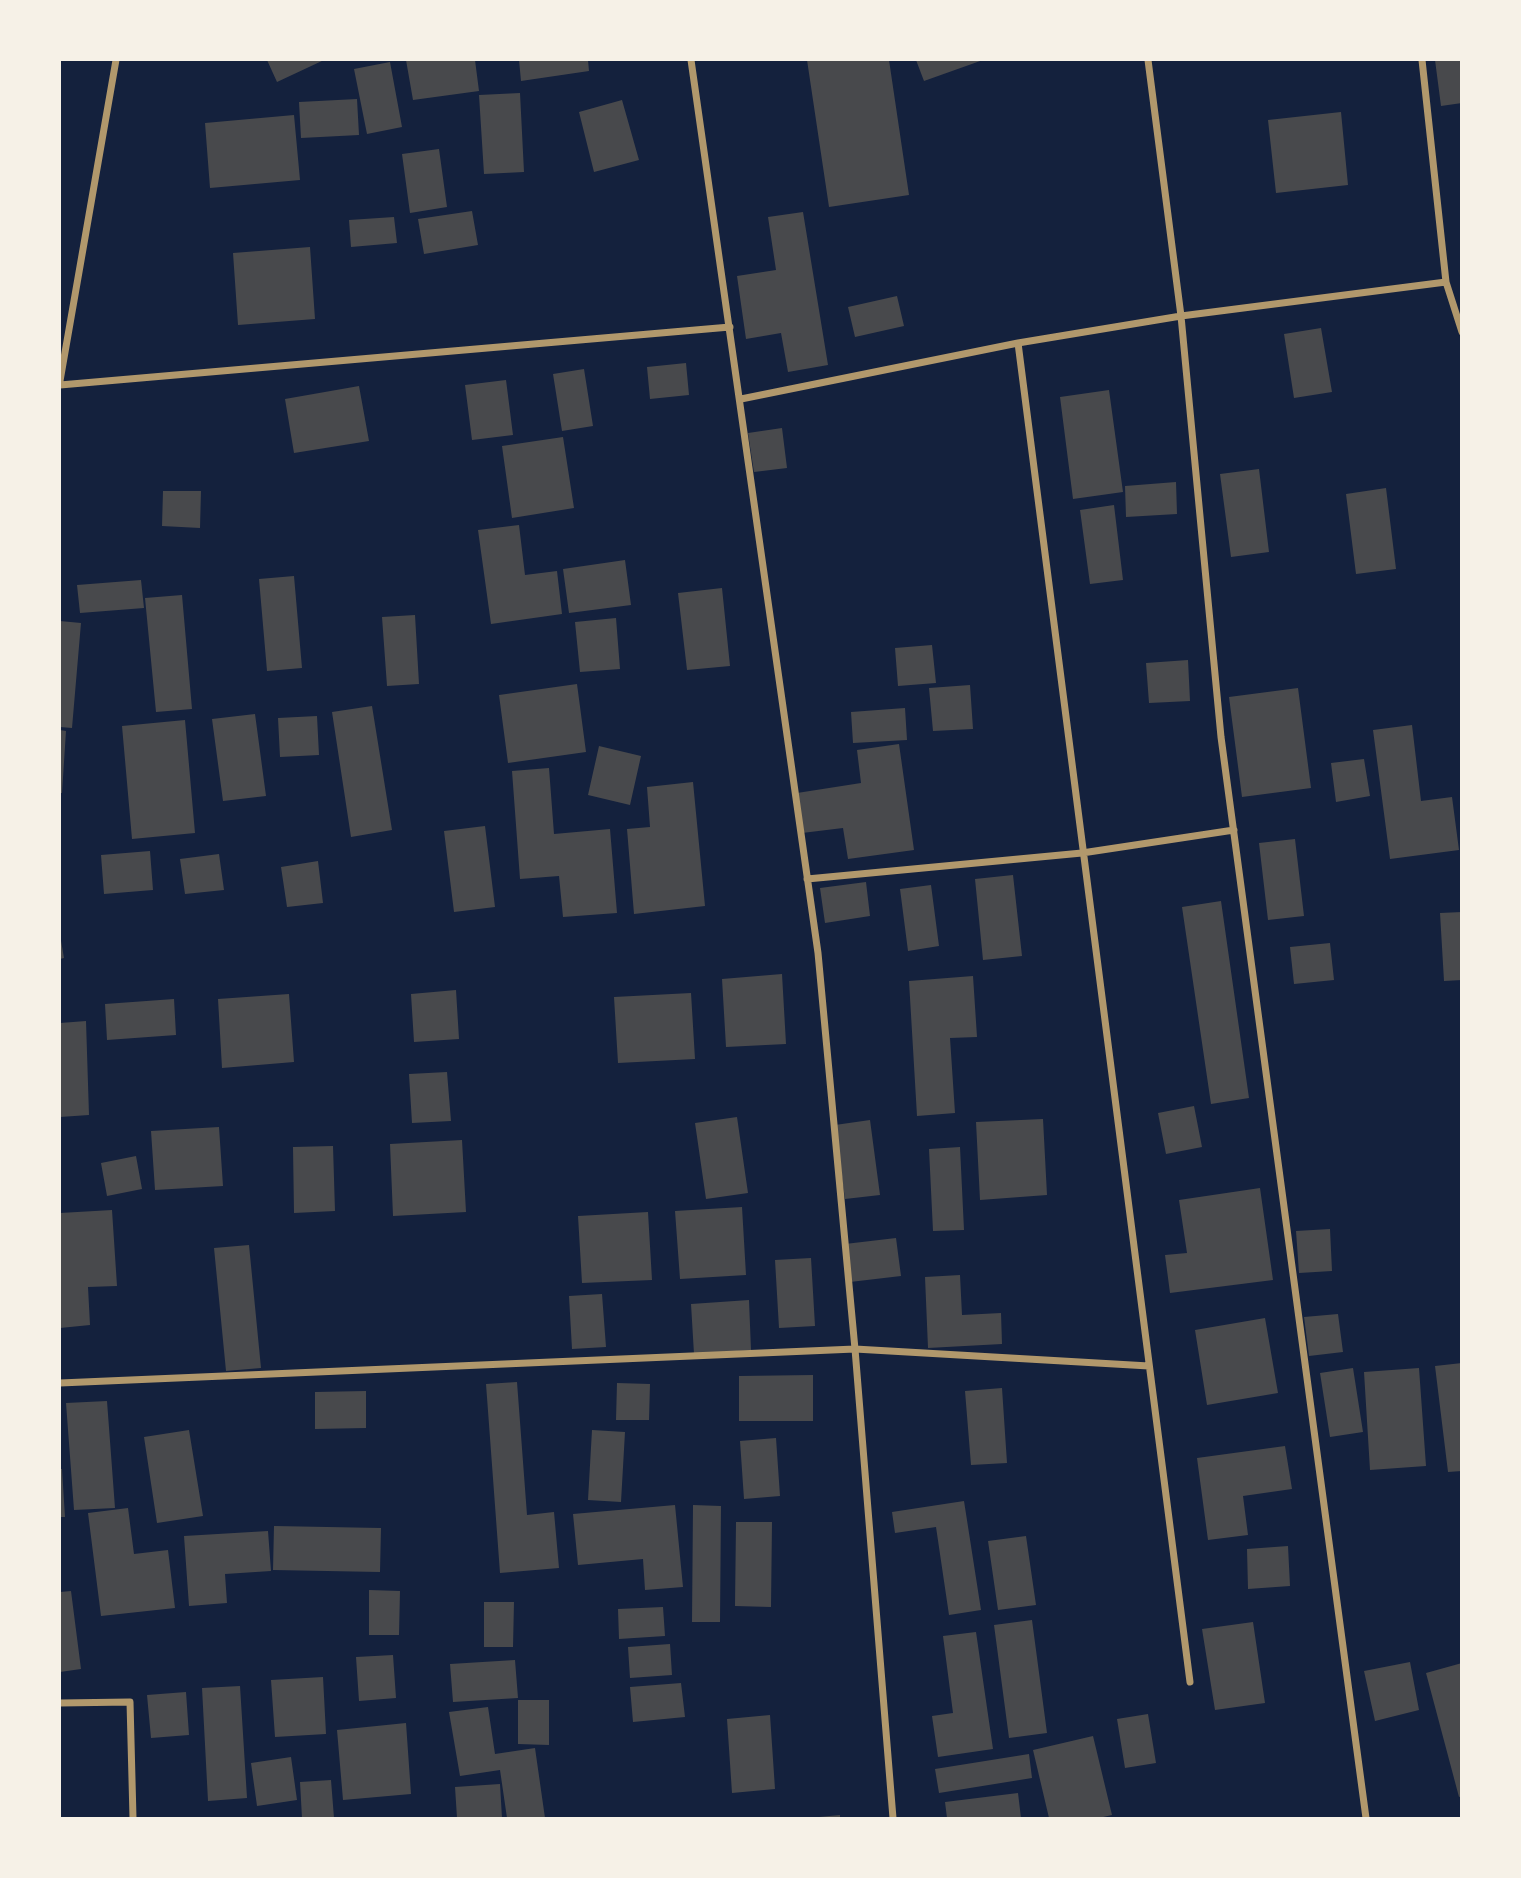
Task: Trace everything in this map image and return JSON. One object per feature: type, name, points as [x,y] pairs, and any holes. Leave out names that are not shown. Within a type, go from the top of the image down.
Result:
[{"type":"street","points":[[116,60],[60,383],[730,327]]},
{"type":"street","points":[[691,60],[818,953],[855,1349],[892,1818]]},
{"type":"street","points":[[1148,60],[1181,316],[1222,737],[1366,1818]]},
{"type":"street","points":[[1422,60],[1447,282],[1461,332]]},
{"type":"street","points":[[741,399],[1018,343],[1181,316],[1447,282]]},
{"type":"street","points":[[1018,343],[1190,1682]]},
{"type":"street","points":[[807,879],[1082,853],[1234,830]]},
{"type":"street","points":[[60,1383],[855,1349],[1149,1366]]},
{"type":"street","points":[[60,1703],[130,1702],[133,1818]]},
{"type":"building","points":[[267,60],[324,60],[277,82]]},
{"type":"building","points":[[406,60],[475,60],[479,91],[413,100]]},
{"type":"building","points":[[519,60],[588,60],[589,71],[521,81]]},
{"type":"building","points":[[807,60],[889,60],[909,195],[829,207]]},
{"type":"building","points":[[916,60],[983,60],[924,81]]},
{"type":"building","points":[[1435,60],[1462,60],[1462,103],[1441,106]]},
{"type":"building","points":[[390,62],[402,127],[367,134],[354,69]]},
{"type":"building","points":[[520,93],[524,172],[484,174],[479,95]]},
{"type":"building","points":[[357,99],[359,135],[301,138],[299,102]]},
{"type":"building","points":[[622,100],[639,160],[594,172],[579,112]]},
{"type":"building","points":[[1341,112],[1348,185],[1276,193],[1268,120]]},
{"type":"building","points":[[294,115],[300,180],[210,188],[205,123]]},
{"type":"building","points":[[439,149],[447,207],[410,213],[402,154]]},
{"type":"building","points":[[472,211],[478,245],[424,254],[418,219]]},
{"type":"building","points":[[803,212],[828,365],[788,372],[781,333],[746,339],[737,276],[776,270],[768,217]]},
{"type":"building","points":[[394,217],[397,243],[351,247],[349,220]]},
{"type":"building","points":[[310,247],[315,319],[238,325],[233,253]]},
{"type":"building","points":[[897,296],[904,326],[855,337],[848,307]]},
{"type":"building","points":[[1321,328],[1332,392],[1294,398],[1284,334]]},
{"type":"building","points":[[686,363],[689,395],[650,399],[647,367]]},
{"type":"building","points":[[584,369],[593,426],[562,431],[553,374]]},
{"type":"building","points":[[506,380],[513,435],[472,440],[465,385]]},
{"type":"building","points":[[359,386],[369,441],[294,453],[285,399]]},
{"type":"building","points":[[1109,390],[1123,492],[1073,499],[1060,397]]},
{"type":"building","points":[[782,428],[787,468],[754,472],[748,433]]},
{"type":"building","points":[[563,437],[574,508],[512,518],[502,446]]},
{"type":"building","points":[[1259,469],[1269,552],[1231,557],[1220,474]]},
{"type":"building","points":[[1176,482],[1177,514],[1126,517],[1125,486]]},
{"type":"building","points":[[1386,488],[1396,569],[1356,574],[1346,494]]},
{"type":"building","points":[[163,491],[201,491],[200,528],[162,526]]},
{"type":"building","points":[[1114,505],[1123,580],[1090,584],[1080,510]]},
{"type":"building","points":[[519,525],[525,575],[557,571],[562,614],[491,624],[478,530]]},
{"type":"building","points":[[625,560],[631,605],[569,613],[563,569]]},
{"type":"building","points":[[294,576],[302,668],[267,671],[259,579]]},
{"type":"building","points":[[141,580],[144,608],[80,613],[77,585]]},
{"type":"building","points":[[722,588],[730,666],[687,670],[678,593]]},
{"type":"building","points":[[182,595],[192,709],[156,712],[145,598]]},
{"type":"building","points":[[415,615],[419,684],[387,686],[382,617]]},
{"type":"building","points":[[616,618],[620,669],[580,672],[575,622]]},
{"type":"building","points":[[60,621],[81,623],[72,728],[60,727]]},
{"type":"building","points":[[932,645],[936,683],[898,686],[895,648]]},
{"type":"building","points":[[1188,660],[1190,701],[1149,703],[1146,663]]},
{"type":"building","points":[[577,684],[586,752],[508,763],[499,695]]},
{"type":"building","points":[[970,685],[973,729],[933,731],[929,688]]},
{"type":"building","points":[[1298,688],[1311,788],[1242,797],[1229,697]]},
{"type":"building","points":[[372,706],[392,830],[351,837],[332,712]]},
{"type":"building","points":[[905,708],[907,740],[853,743],[851,712]]},
{"type":"building","points":[[255,714],[266,796],[223,801],[212,719]]},
{"type":"building","points":[[317,716],[319,755],[280,757],[278,718]]},
{"type":"building","points":[[185,720],[195,833],[132,839],[122,726]]},
{"type":"building","points":[[1412,725],[1421,801],[1452,797],[1459,850],[1390,859],[1373,730]]},
{"type":"building","points":[[60,730],[66,731],[62,793],[60,793]]},
{"type":"building","points":[[899,744],[914,850],[848,859],[843,828],[802,833],[797,793],[861,783],[857,750]]},
{"type":"building","points":[[599,746],[641,756],[630,805],[588,795]]},
{"type":"building","points":[[1364,759],[1370,796],[1336,802],[1331,763]]},
{"type":"building","points":[[549,768],[554,834],[610,829],[617,913],[563,917],[559,876],[520,879],[512,771]]},
{"type":"building","points":[[693,782],[705,906],[634,914],[627,829],[650,827],[647,787]]},
{"type":"building","points":[[485,826],[495,907],[454,912],[444,831]]},
{"type":"building","points":[[1295,839],[1304,916],[1268,920],[1259,843]]},
{"type":"building","points":[[150,851],[153,890],[104,894],[101,855]]},
{"type":"building","points":[[219,854],[224,890],[185,894],[180,859]]},
{"type":"building","points":[[318,861],[323,903],[287,907],[281,867]]},
{"type":"building","points":[[1013,875],[1022,956],[983,960],[975,879]]},
{"type":"building","points":[[866,882],[870,916],[825,923],[820,888]]},
{"type":"building","points":[[931,885],[939,946],[908,951],[900,889]]},
{"type":"building","points":[[1221,901],[1249,1098],[1211,1104],[1182,907]]},
{"type":"building","points":[[1462,912],[1462,980],[1444,981],[1440,913]]},
{"type":"building","points":[[60,935],[64,958],[60,959]]},
{"type":"building","points":[[1330,943],[1334,980],[1294,984],[1290,947]]},
{"type":"building","points":[[782,974],[786,1044],[726,1047],[722,979]]},
{"type":"building","points":[[973,976],[977,1037],[950,1038],[955,1113],[917,1116],[909,981]]},
{"type":"building","points":[[456,990],[459,1039],[414,1042],[411,994]]},
{"type":"building","points":[[691,993],[695,1059],[618,1063],[614,997]]},
{"type":"building","points":[[289,994],[294,1062],[222,1068],[218,999]]},
{"type":"building","points":[[174,999],[176,1035],[107,1040],[105,1004]]},
{"type":"building","points":[[86,1021],[89,1115],[60,1117],[60,1023]]},
{"type":"building","points":[[447,1072],[451,1121],[412,1123],[409,1074]]},
{"type":"building","points":[[1194,1106],[1202,1147],[1166,1154],[1158,1113]]},
{"type":"building","points":[[737,1117],[748,1193],[706,1199],[695,1123]]},
{"type":"building","points":[[1043,1119],[1047,1195],[980,1200],[976,1122]]},
{"type":"building","points":[[870,1120],[880,1195],[845,1199],[835,1125]]},
{"type":"building","points":[[219,1127],[223,1186],[155,1190],[151,1131]]},
{"type":"building","points":[[462,1140],[466,1212],[393,1216],[390,1144]]},
{"type":"building","points":[[333,1146],[335,1211],[294,1213],[293,1147]]},
{"type":"building","points":[[960,1147],[964,1230],[933,1231],[929,1149]]},
{"type":"building","points":[[136,1156],[142,1189],[107,1196],[101,1163]]},
{"type":"building","points":[[1260,1188],[1273,1280],[1170,1293],[1165,1255],[1187,1253],[1179,1200]]},
{"type":"building","points":[[742,1207],[746,1275],[680,1279],[675,1211]]},
{"type":"building","points":[[112,1210],[117,1286],[88,1287],[90,1325],[60,1328],[60,1213]]},
{"type":"building","points":[[648,1212],[652,1280],[582,1283],[578,1216]]},
{"type":"building","points":[[1330,1229],[1332,1271],[1299,1273],[1296,1231]]},
{"type":"building","points":[[896,1238],[901,1276],[850,1282],[845,1244]]},
{"type":"building","points":[[249,1245],[261,1368],[226,1371],[214,1248]]},
{"type":"building","points":[[811,1258],[815,1326],[779,1328],[775,1260]]},
{"type":"building","points":[[960,1275],[962,1315],[1001,1313],[1002,1344],[928,1348],[925,1277]]},
{"type":"building","points":[[602,1294],[606,1347],[572,1349],[569,1296]]},
{"type":"building","points":[[749,1300],[751,1350],[694,1354],[691,1304]]},
{"type":"building","points":[[1338,1314],[1343,1352],[1309,1356],[1304,1317]]},
{"type":"building","points":[[1265,1318],[1278,1393],[1207,1405],[1195,1330]]},
{"type":"building","points":[[1462,1363],[1462,1471],[1448,1472],[1435,1366]]},
{"type":"building","points":[[1353,1368],[1363,1432],[1330,1437],[1320,1373]]},
{"type":"building","points":[[1419,1368],[1426,1466],[1370,1470],[1364,1372]]},
{"type":"building","points":[[813,1375],[813,1421],[739,1421],[739,1376]]},
{"type":"building","points":[[517,1382],[527,1515],[554,1512],[559,1568],[500,1573],[486,1384]]},
{"type":"building","points":[[617,1383],[650,1384],[649,1420],[616,1420]]},
{"type":"building","points":[[1002,1388],[1007,1463],[971,1465],[965,1391]]},
{"type":"building","points":[[366,1391],[366,1428],[315,1429],[315,1392]]},
{"type":"building","points":[[107,1401],[115,1508],[74,1510],[66,1403]]},
{"type":"building","points":[[189,1430],[203,1516],[157,1523],[144,1437]]},
{"type":"building","points":[[592,1430],[625,1432],[621,1502],[588,1500]]},
{"type":"building","points":[[776,1438],[780,1496],[744,1499],[740,1441]]},
{"type":"building","points":[[1285,1446],[1292,1489],[1243,1496],[1248,1535],[1208,1540],[1197,1458]]},
{"type":"building","points":[[62,1469],[65,1517],[60,1517]]},
{"type":"building","points":[[964,1501],[981,1610],[949,1615],[936,1527],[895,1533],[892,1512]]},
{"type":"building","points":[[675,1505],[683,1587],[645,1590],[643,1559],[578,1565],[573,1514]]},
{"type":"building","points":[[693,1505],[721,1506],[720,1622],[692,1622]]},
{"type":"building","points":[[128,1508],[134,1554],[168,1550],[175,1608],[101,1616],[88,1513]]},
{"type":"building","points":[[736,1522],[772,1522],[771,1607],[735,1606]]},
{"type":"building","points":[[274,1526],[381,1528],[380,1572],[273,1570]]},
{"type":"building","points":[[268,1531],[271,1571],[225,1574],[227,1603],[189,1606],[184,1536]]},
{"type":"building","points":[[1026,1536],[1036,1605],[998,1610],[988,1541]]},
{"type":"building","points":[[1288,1546],[1290,1586],[1248,1589],[1247,1549]]},
{"type":"building","points":[[369,1590],[400,1591],[399,1635],[369,1635]]},
{"type":"building","points":[[71,1591],[81,1669],[60,1672],[60,1592]]},
{"type":"building","points":[[484,1602],[514,1602],[513,1647],[484,1647]]},
{"type":"building","points":[[663,1607],[665,1636],[619,1639],[618,1609]]},
{"type":"building","points":[[1032,1620],[1047,1733],[1009,1738],[994,1625]]},
{"type":"building","points":[[1253,1622],[1265,1703],[1215,1710],[1202,1629]]},
{"type":"building","points":[[976,1632],[993,1749],[938,1757],[932,1716],[953,1713],[943,1636]]},
{"type":"building","points":[[670,1644],[672,1675],[630,1678],[628,1647]]},
{"type":"building","points":[[393,1655],[396,1698],[359,1701],[356,1657]]},
{"type":"building","points":[[515,1660],[518,1698],[453,1702],[450,1664]]},
{"type":"building","points":[[1410,1662],[1419,1710],[1375,1721],[1364,1671]]},
{"type":"building","points":[[1462,1663],[1462,1796],[1459,1797],[1426,1673]]},
{"type":"building","points":[[323,1677],[326,1734],[275,1737],[271,1680]]},
{"type":"building","points":[[681,1683],[685,1717],[633,1722],[630,1687]]},
{"type":"building","points":[[240,1686],[247,1798],[208,1801],[202,1688]]},
{"type":"building","points":[[186,1692],[189,1735],[151,1738],[147,1695]]},
{"type":"building","points":[[518,1700],[549,1700],[549,1745],[518,1744]]},
{"type":"building","points":[[488,1707],[495,1754],[535,1748],[545,1818],[507,1818],[500,1770],[460,1776],[449,1712]]},
{"type":"building","points":[[1148,1714],[1156,1763],[1125,1768],[1117,1719]]},
{"type":"building","points":[[770,1715],[775,1789],[732,1793],[727,1719]]},
{"type":"building","points":[[406,1723],[411,1794],[343,1800],[337,1730]]},
{"type":"building","points":[[1093,1736],[1112,1815],[1099,1818],[1049,1818],[1033,1750]]},
{"type":"building","points":[[1029,1754],[1032,1778],[939,1793],[935,1769]]},
{"type":"building","points":[[291,1757],[297,1800],[257,1806],[251,1763]]},
{"type":"building","points":[[331,1780],[334,1818],[302,1818],[300,1782]]},
{"type":"building","points":[[500,1784],[502,1818],[457,1818],[455,1787]]},
{"type":"building","points":[[1018,1793],[1021,1818],[947,1818],[945,1802]]},
{"type":"building","points":[[840,1815],[840,1818],[819,1818],[819,1817]]}]
